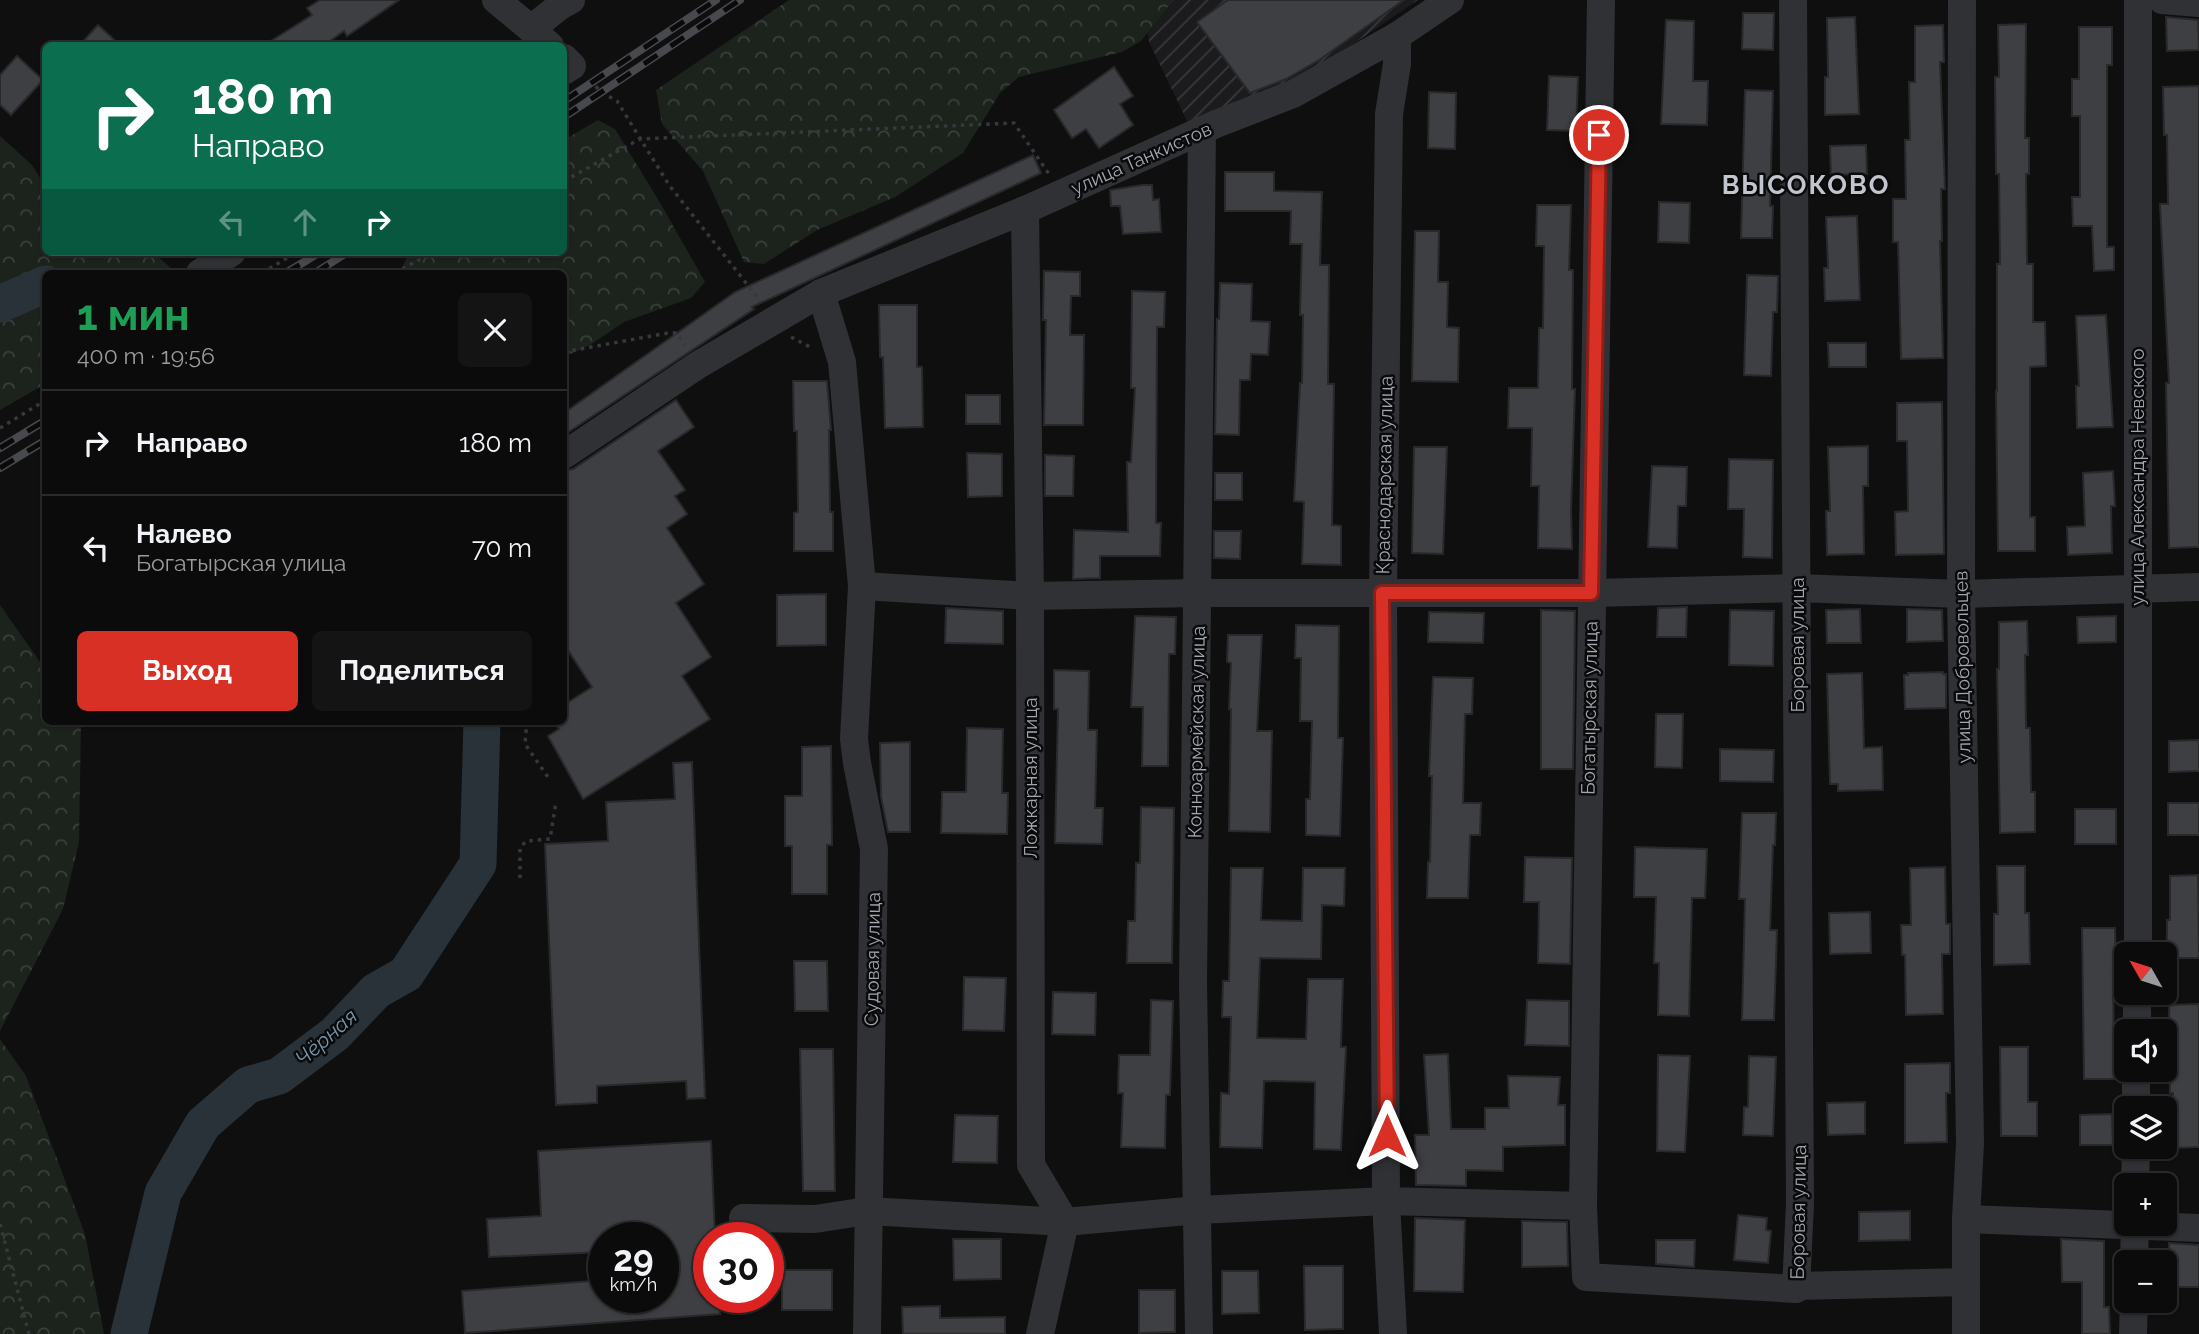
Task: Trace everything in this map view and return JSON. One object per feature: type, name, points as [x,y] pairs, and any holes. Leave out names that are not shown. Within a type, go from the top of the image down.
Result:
[{"type":"street","points":[[496,0],[540,37],[565,3]]},
{"type":"street","name":"улица Танкистов","points":[[567,453],[698,365],[821,293],[1025,210],[1202,130],[1293,94],[1397,36],[1450,0]]},
{"type":"street","name":"Богатырская улица","points":[[1601,0],[1583,1206],[1586,1277],[1796,1289]]},
{"type":"street","name":"Боровая улица","points":[[1793,0],[1800,1204],[1796,1289]]},
{"type":"street","name":"улица Добровольцев","points":[[1962,0],[1961,594],[1970,1143],[1965,1219],[1966,1334]]},
{"type":"street","name":"улица Александра Невского","points":[[2138,0],[2138,942]]},
{"type":"street","points":[[2162,0],[2199,3]]},
{"type":"street","name":"Краснодарская улица","points":[[1393,1334],[1386,1201],[1382,593],[1390,114],[1397,64],[1397,36]]},
{"type":"street","name":"Конноармейская улица","points":[[1199,1334],[1193,983],[1202,130]]},
{"type":"street","name":"Ложкарная улица","points":[[1025,210],[1030,596],[1031,1166],[1065,1222]]},
{"type":"street","points":[[205,270],[226,256]]},
{"type":"street","points":[[821,293],[842,362]]},
{"type":"street","name":"Судовая улица","points":[[842,362],[862,586],[854,739],[874,849],[867,1334]]},
{"type":"street","points":[[862,586],[1030,596],[1197,593],[1591,593],[1797,588],[1961,594],[2199,587]]},
{"type":"street","points":[[743,1218],[815,1219],[867,1211],[1065,1222],[1198,1210],[1386,1201],[1583,1206]]},
{"type":"street","points":[[1965,1219],[2114,1223]]},
{"type":"street","points":[[1040,1334],[1065,1222]]},
{"type":"street","points":[[2177,1227],[2199,1228]]},
{"type":"street","points":[[1796,1289],[1797,1286],[1966,1282]]},
{"type":"street","points":[[2133,1334],[2134,1313]]},
{"type":"path","points":[[567,66],[617,101],[669,184],[794,340],[842,362]]},
{"type":"path","points":[[567,179],[640,139],[1014,123],[1062,193]]},
{"type":"path","points":[[267,270],[290,256]]},
{"type":"path","points":[[400,270],[426,256]]},
{"type":"path","points":[[567,351],[676,333],[698,365]]},
{"type":"path","points":[[0,428],[42,402]]},
{"type":"path","points":[[527,725],[525,744],[550,780]]},
{"type":"path","points":[[520,878],[520,848],[526,841],[550,839],[556,802]]},
{"type":"path","points":[[0,1224],[29,1334]]},
{"type":"shaded area","points":[[1173,0],[1418,0],[1290,87],[1188,123],[1149,42],[1146,20]]},
{"type":"green space","points":[[789,0],[1173,0],[1141,41],[1122,52],[1019,77],[1000,93],[963,153],[895,197],[817,230],[764,264],[744,262],[703,171],[662,124],[656,90]]},
{"type":"green space","points":[[598,120],[615,129],[705,282],[691,298],[624,322],[590,345],[567,356],[567,270],[401,270],[407,256],[567,256],[567,138]]},
{"type":"green space","points":[[0,136],[32,165],[42,181],[42,256],[157,256],[173,270],[42,270],[42,386],[0,410]]},
{"type":"green space","points":[[0,605],[42,665],[42,725],[81,725],[79,842],[63,909],[0,1031]]},
{"type":"green space","points":[[0,1039],[26,1076],[85,1234],[104,1334],[0,1334]]},
{"type":"building","points":[[320,0],[399,0],[347,36],[344,31],[329,42],[269,42],[312,15],[307,8]]},
{"type":"building","points":[[1228,0],[1404,0],[1319,60],[1286,79],[1250,93],[1197,22]]},
{"type":"building","points":[[1743,13],[1774,13],[1773,50],[1742,49]]},
{"type":"building","points":[[1855,17],[1859,114],[1825,115],[1825,77],[1828,77],[1827,18]]},
{"type":"building","points":[[2166,17],[2198,20],[2199,50],[2167,51]]},
{"type":"building","points":[[1666,20],[1694,21],[1693,81],[1708,81],[1707,125],[1661,124]]},
{"type":"building","points":[[2026,24],[2025,138],[2029,138],[2029,174],[2026,174],[2027,264],[2033,264],[2033,322],[2045,322],[2046,366],[2030,367],[2030,517],[2035,517],[2035,551],[1998,551],[1996,391],[1997,264],[2000,264],[1995,77],[1999,77],[1998,25]]},
{"type":"building","points":[[98,25],[117,42],[83,42]]},
{"type":"building","points":[[1943,25],[1944,62],[1940,62],[1945,189],[1941,189],[1940,241],[1943,358],[1901,359],[1898,242],[1893,242],[1893,199],[1906,199],[1905,140],[1910,140],[1909,82],[1915,82],[1915,26]]},
{"type":"building","points":[[2079,27],[2112,27],[2112,65],[2107,65],[2107,247],[2114,247],[2114,270],[2094,271],[2092,226],[2073,226],[2072,197],[2080,197],[2080,116],[2072,116],[2072,79],[2079,79]]},
{"type":"building","points":[[17,56],[42,81],[11,115],[0,105],[0,75]]},
{"type":"building","points":[[1114,67],[1133,96],[1120,104],[1133,125],[1099,148],[1086,129],[1072,138],[1054,110]]},
{"type":"building","points":[[1549,76],[1578,77],[1576,131],[1547,130]]},
{"type":"building","points":[[2199,86],[2199,547],[2169,548],[2166,383],[2169,383],[2160,204],[2168,204],[2163,87]]},
{"type":"building","points":[[1745,90],[1773,91],[1770,206],[1773,206],[1772,238],[1741,238]]},
{"type":"building","points":[[1429,92],[1456,93],[1455,149],[1428,148]]},
{"type":"building","points":[[1866,145],[1867,174],[1831,175],[1830,146]]},
{"type":"building","points":[[1033,155],[1041,173],[752,307],[754,309],[567,433],[567,411],[735,292]]},
{"type":"building","points":[[1225,172],[1274,172],[1274,191],[1322,192],[1320,265],[1329,265],[1328,384],[1334,384],[1332,525],[1341,526],[1341,565],[1302,564],[1304,502],[1294,501],[1302,383],[1302,244],[1290,244],[1291,211],[1225,211]]},
{"type":"building","points":[[1152,185],[1153,200],[1159,199],[1161,232],[1123,234],[1120,206],[1111,206],[1110,190]]},
{"type":"building","points":[[1659,202],[1690,203],[1689,243],[1658,242]]},
{"type":"building","points":[[1537,205],[1571,205],[1569,270],[1573,270],[1572,389],[1575,389],[1572,549],[1538,548],[1539,486],[1531,486],[1532,428],[1508,428],[1509,388],[1538,388],[1539,328],[1543,328],[1544,246],[1536,246]]},
{"type":"building","points":[[1857,216],[1860,300],[1825,301],[1824,268],[1828,268],[1826,217]]},
{"type":"building","points":[[1415,231],[1439,231],[1438,282],[1448,282],[1447,327],[1459,328],[1458,382],[1412,381]]},
{"type":"building","points":[[1044,271],[1080,272],[1080,296],[1071,296],[1070,335],[1084,335],[1083,425],[1044,425]]},
{"type":"building","points":[[1747,275],[1778,276],[1777,312],[1773,312],[1771,376],[1744,375]]},
{"type":"building","points":[[1220,283],[1252,284],[1251,321],[1270,322],[1268,355],[1251,354],[1250,380],[1240,380],[1239,435],[1215,434]]},
{"type":"building","points":[[1132,291],[1165,292],[1164,327],[1157,327],[1156,523],[1161,523],[1160,556],[1100,556],[1100,578],[1073,579],[1074,530],[1128,532],[1127,462],[1131,462],[1135,388],[1131,388]]},
{"type":"building","points":[[879,305],[917,305],[917,367],[922,367],[923,427],[885,428]]},
{"type":"building","points":[[2106,315],[2113,427],[2077,428],[2076,386],[2079,386],[2076,316]]},
{"type":"building","points":[[1828,343],[1866,343],[1866,367],[1829,367]]},
{"type":"building","points":[[793,381],[827,381],[831,430],[830,512],[833,512],[833,551],[794,551],[794,513],[798,512]]},
{"type":"building","points":[[966,395],[1000,395],[1000,424],[966,424]]},
{"type":"building","points":[[676,400],[694,427],[658,451],[685,490],[675,496],[687,514],[667,528],[704,584],[676,603],[711,657],[682,676],[710,719],[583,799],[548,736],[559,729],[556,725],[567,725],[567,703],[592,687],[567,649],[567,470],[573,469]]},
{"type":"building","points":[[1942,402],[1944,554],[1896,555],[1895,512],[1908,511],[1907,441],[1897,441],[1897,403]]},
{"type":"building","points":[[1868,446],[1868,486],[1863,486],[1864,554],[1827,555],[1826,511],[1830,511],[1828,447]]},
{"type":"building","points":[[1414,447],[1447,447],[1443,554],[1412,553]]},
{"type":"building","points":[[967,453],[1002,454],[1002,496],[968,497]]},
{"type":"building","points":[[1045,455],[1074,456],[1073,496],[1045,496]]},
{"type":"building","points":[[1729,459],[1773,460],[1772,558],[1743,557],[1744,509],[1728,509]]},
{"type":"building","points":[[1652,466],[1687,467],[1686,506],[1678,506],[1677,548],[1648,547]]},
{"type":"building","points":[[2113,471],[2115,506],[2111,506],[2112,553],[2068,555],[2067,527],[2085,526],[2083,473]]},
{"type":"building","points":[[1215,473],[1242,473],[1242,500],[1215,500]]},
{"type":"building","points":[[1214,531],[1241,531],[1240,559],[1214,558]]},
{"type":"building","points":[[826,594],[826,645],[777,646],[777,595]]},
{"type":"building","points":[[1687,607],[1686,637],[1657,637],[1658,608]]},
{"type":"building","points":[[946,608],[1003,611],[1003,644],[945,643]]},
{"type":"building","points":[[1860,609],[1861,643],[1827,643],[1826,610]]},
{"type":"building","points":[[1907,609],[1942,610],[1943,641],[1907,642]]},
{"type":"building","points":[[1541,610],[1575,611],[1573,769],[1541,769]]},
{"type":"building","points":[[1730,610],[1774,611],[1773,666],[1729,665]]},
{"type":"building","points":[[1429,612],[1484,613],[1483,643],[1428,642]]},
{"type":"building","points":[[1135,616],[1176,617],[1175,654],[1169,654],[1168,766],[1142,766],[1143,707],[1131,707]]},
{"type":"building","points":[[2116,616],[2116,642],[2078,643],[2077,617]]},
{"type":"building","points":[[2027,621],[2026,728],[2030,728],[2035,832],[2000,833],[1997,669],[1999,622]]},
{"type":"building","points":[[1296,625],[1339,626],[1338,738],[1343,738],[1340,836],[1306,835],[1306,799],[1310,799],[1312,721],[1300,721],[1301,658],[1295,658]]},
{"type":"building","points":[[1228,635],[1262,635],[1257,731],[1272,731],[1270,832],[1229,831],[1231,663],[1227,662]]},
{"type":"building","points":[[1054,670],[1089,671],[1088,730],[1097,730],[1095,808],[1103,808],[1102,844],[1055,843],[1058,709],[1054,709]]},
{"type":"building","points":[[1862,673],[1864,748],[1882,747],[1883,790],[1838,791],[1838,784],[1830,784],[1827,674]]},
{"type":"building","points":[[1946,674],[1946,708],[1905,709],[1904,675]]},
{"type":"building","points":[[1433,677],[1473,678],[1472,714],[1465,714],[1463,803],[1481,803],[1480,835],[1470,835],[1468,898],[1427,898]]},
{"type":"building","points":[[1656,714],[1683,714],[1682,768],[1655,767]]},
{"type":"building","points":[[967,728],[1003,729],[1002,793],[1008,793],[1007,834],[941,833],[942,792],[966,792]]},
{"type":"building","points":[[2199,740],[2199,771],[2169,772],[2169,741]]},
{"type":"building","points":[[910,742],[910,832],[888,832],[881,797],[880,743]]},
{"type":"building","points":[[831,746],[832,845],[827,845],[827,894],[792,894],[792,846],[785,846],[785,796],[802,796],[802,747]]},
{"type":"building","points":[[1720,749],[1774,750],[1773,782],[1720,781]]},
{"type":"building","points":[[692,762],[705,1098],[687,1099],[686,1081],[597,1086],[597,1103],[556,1105],[545,844],[608,841],[606,802],[675,799],[673,763]]},
{"type":"building","points":[[2168,803],[2199,803],[2199,835],[2168,835]]},
{"type":"building","points":[[1141,807],[1174,808],[1172,963],[1127,963],[1128,921],[1135,921]]},
{"type":"building","points":[[2075,809],[2116,809],[2116,844],[2075,844]]},
{"type":"building","points":[[1742,813],[1776,813],[1770,930],[1777,930],[1774,1020],[1742,1020],[1745,899],[1739,899]]},
{"type":"building","points":[[1635,847],[1707,849],[1705,898],[1692,898],[1689,1016],[1658,1015],[1659,963],[1654,963],[1656,897],[1634,897]]},
{"type":"building","points":[[1525,857],[1572,858],[1570,964],[1538,963],[1539,902],[1524,902]]},
{"type":"building","points":[[1997,866],[2025,866],[2025,913],[2029,913],[2030,964],[1994,965],[1994,914],[1998,914]]},
{"type":"building","points":[[1945,867],[1946,924],[1950,924],[1950,954],[1942,954],[1943,1014],[1906,1015],[1905,955],[1902,955],[1901,925],[1911,925],[1910,868]]},
{"type":"building","points":[[1231,868],[1263,868],[1261,920],[1302,921],[1303,868],[1345,868],[1344,906],[1322,905],[1321,959],[1260,958],[1257,1038],[1306,1039],[1308,979],[1343,979],[1341,1047],[1346,1047],[1341,1150],[1314,1149],[1315,1082],[1264,1081],[1262,1148],[1220,1147],[1221,1093],[1229,1094],[1231,1017],[1222,1017],[1223,981],[1229,981]]},
{"type":"building","points":[[2198,875],[2199,958],[2177,958],[2177,942],[2167,942],[2170,876]]},
{"type":"building","points":[[1870,912],[1871,953],[1830,954],[1829,913]]},
{"type":"building","points":[[2082,928],[2115,928],[2114,1079],[2084,1079]]},
{"type":"building","points":[[794,961],[827,961],[828,1011],[795,1011]]},
{"type":"building","points":[[964,977],[1006,978],[1004,1031],[963,1030]]},
{"type":"building","points":[[1053,992],[1096,993],[1095,1035],[1052,1034]]},
{"type":"building","points":[[1151,1000],[1173,1001],[1170,1095],[1166,1095],[1165,1148],[1121,1147],[1123,1093],[1118,1093],[1119,1055],[1150,1055]]},
{"type":"building","points":[[1527,1000],[1569,1001],[1569,1046],[1525,1045]]},
{"type":"building","points":[[2199,1004],[2199,1147],[2177,1148],[2177,1096],[2170,1093],[2170,1082],[2177,1082],[2177,1019],[2169,1019],[2169,1005]]},
{"type":"building","points":[[2000,1047],[2028,1047],[2028,1102],[2037,1102],[2037,1136],[2001,1136]]},
{"type":"building","points":[[800,1049],[833,1049],[835,1191],[803,1191]]},
{"type":"building","points":[[1448,1054],[1451,1129],[1485,1129],[1485,1108],[1509,1108],[1508,1076],[1560,1077],[1558,1105],[1565,1105],[1565,1145],[1503,1147],[1503,1171],[1466,1170],[1466,1186],[1416,1185],[1415,1135],[1429,1135],[1424,1055]]},
{"type":"building","points":[[1658,1055],[1690,1056],[1685,1152],[1657,1151]]},
{"type":"building","points":[[1749,1056],[1776,1057],[1773,1136],[1743,1135],[1744,1107],[1748,1107]]},
{"type":"building","points":[[1950,1063],[1950,1093],[1946,1093],[1947,1142],[1905,1143],[1905,1064]]},
{"type":"building","points":[[1865,1102],[1865,1134],[1828,1135],[1827,1103]]},
{"type":"building","points":[[2112,1114],[2113,1145],[2080,1145],[2080,1115]]},
{"type":"building","points":[[955,1115],[998,1116],[997,1163],[953,1162]]},
{"type":"building","points":[[711,1141],[714,1222],[693,1222],[693,1313],[720,1314],[465,1333],[462,1291],[588,1281],[588,1313],[679,1313],[679,1222],[588,1222],[588,1253],[489,1257],[487,1219],[541,1216],[538,1151]]},
{"type":"building","points":[[1910,1211],[1910,1240],[1859,1241],[1859,1212]]},
{"type":"building","points":[[1738,1215],[1767,1218],[1766,1230],[1771,1231],[1768,1263],[1734,1260]]},
{"type":"building","points":[[1415,1218],[1465,1220],[1463,1292],[1414,1291]]},
{"type":"building","points":[[1522,1221],[1567,1222],[1568,1266],[1522,1267]]},
{"type":"building","points":[[953,1239],[1001,1239],[1001,1279],[954,1280]]},
{"type":"building","points":[[2061,1239],[2104,1241],[2104,1307],[2109,1307],[2110,1334],[2082,1334],[2082,1282],[2062,1282]]},
{"type":"building","points":[[1656,1240],[1695,1240],[1694,1267],[1656,1264]]},
{"type":"building","points":[[2169,1243],[2199,1245],[2199,1287],[2177,1287],[2177,1250],[2169,1250]]},
{"type":"building","points":[[1304,1266],[1343,1266],[1343,1329],[1305,1330]]},
{"type":"building","points":[[784,1270],[832,1270],[832,1310],[784,1310]]},
{"type":"building","points":[[1222,1271],[1258,1271],[1259,1313],[1222,1314]]},
{"type":"building","points":[[1139,1290],[1175,1290],[1175,1332],[1139,1333]]},
{"type":"building","points":[[940,1306],[940,1318],[1005,1317],[1005,1334],[903,1334],[902,1307]]},
{"type":"waterway","name":"Чёрная","points":[[0,304],[42,286]]},
{"type":"waterway","name":"Чёрная","points":[[129,1334],[163,1193],[203,1124],[248,1085],[279,1076],[335,1034],[376,991],[406,974],[478,864],[482,725]]},
{"type":"railway","points":[[567,99],[716,0]]},
{"type":"railway","points":[[567,115],[740,0]]},
{"type":"railway","points":[[291,270],[314,256]]},
{"type":"railway","points":[[320,270],[342,256]]},
{"type":"railway","points":[[0,448],[42,422]]},
{"type":"railway","points":[[0,468],[42,442]]},
{"type":"district","name":"ВЫСОКОВО","points":[[1806,185]]},
{"type":"route","points":[[1387,1136],[1382,593],[1591,593],[1599,135]]}]
